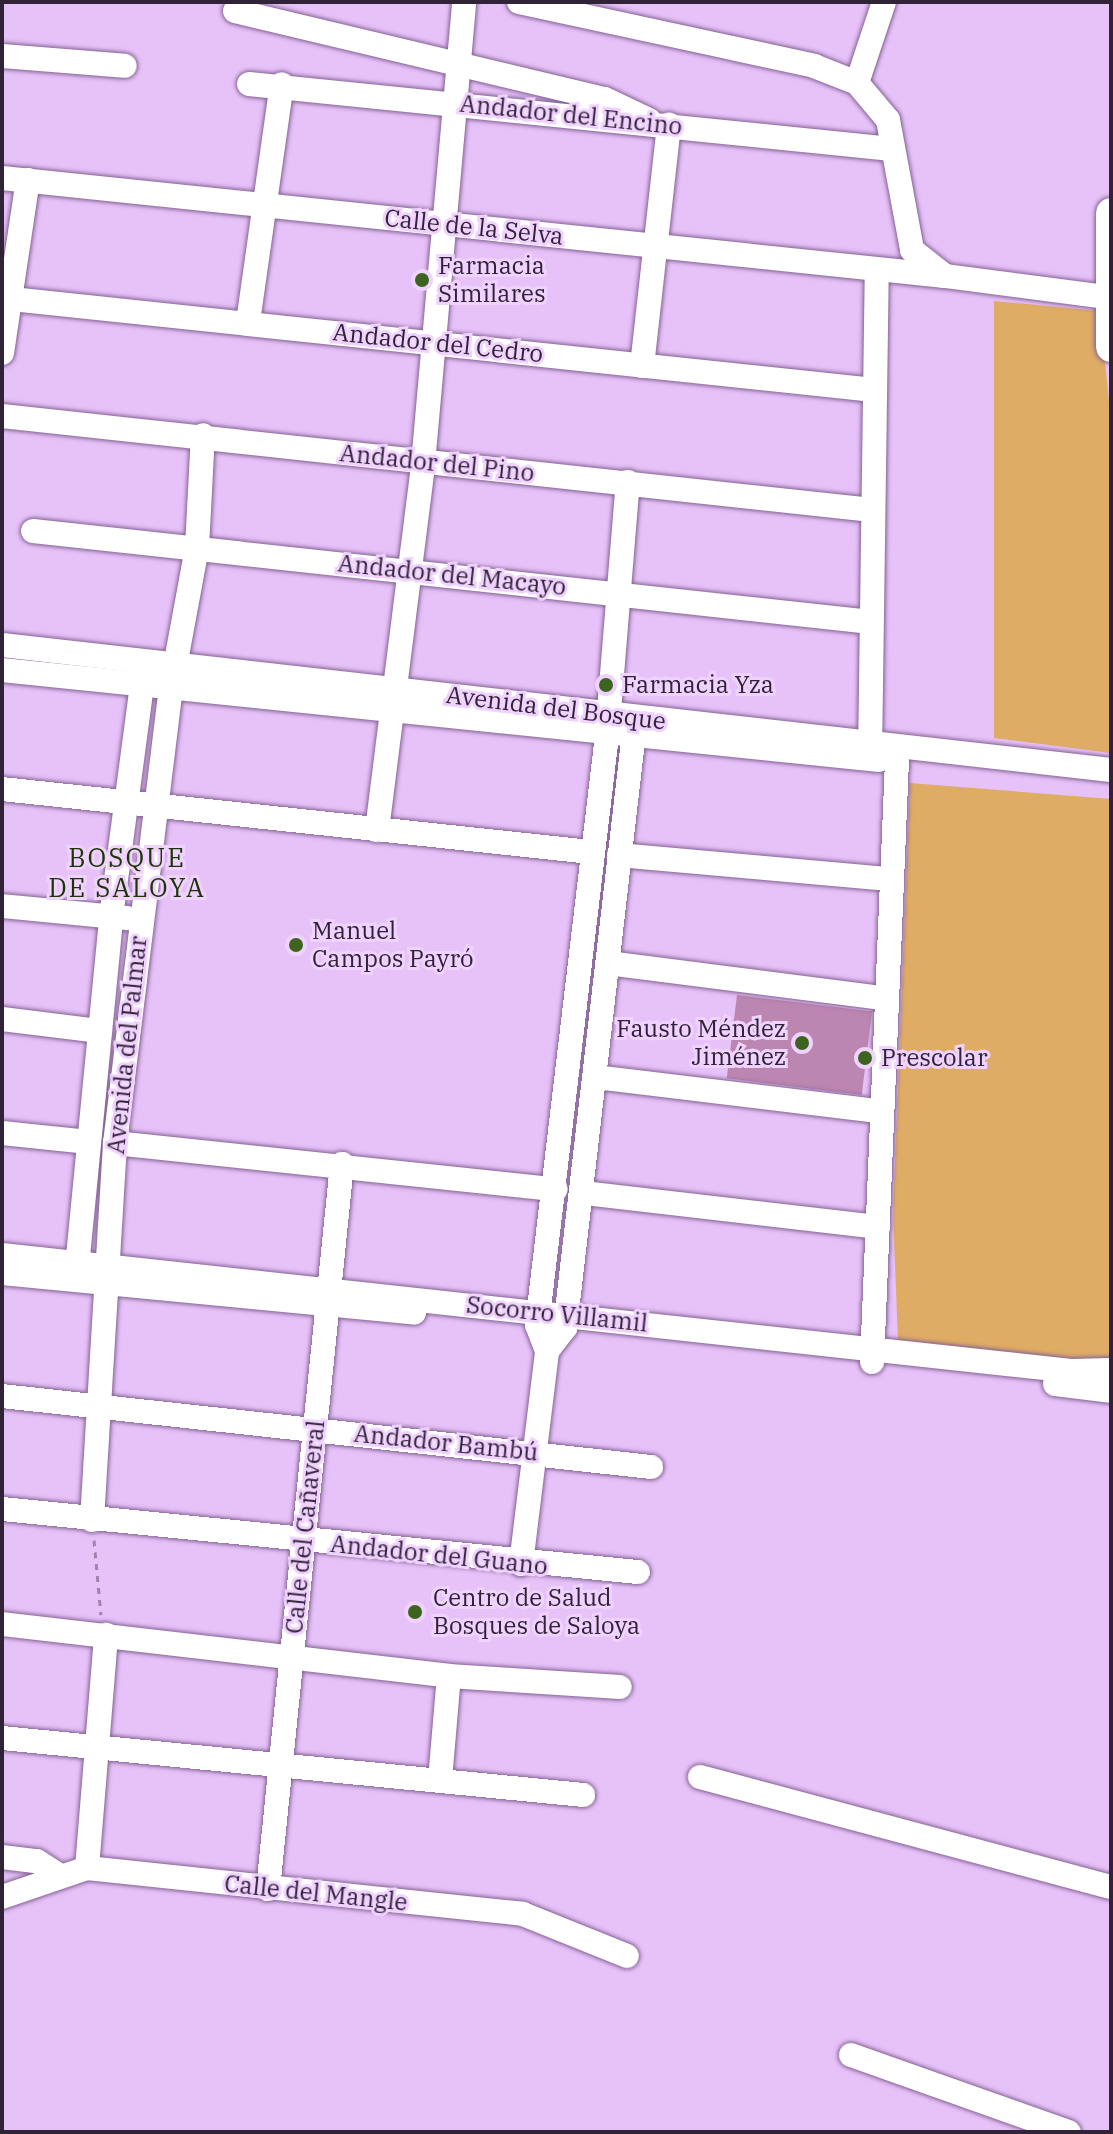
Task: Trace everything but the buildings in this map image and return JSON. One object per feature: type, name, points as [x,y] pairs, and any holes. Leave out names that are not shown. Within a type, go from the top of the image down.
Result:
[{"type":"main road","points":[[1111,213],[1107,297],[1111,347]]},
{"type":"street","points":[[377,830],[390,697],[423,464],[459,103],[464,2]]},
{"type":"street","points":[[519,2],[584,10],[814,66],[857,83],[888,120],[912,250],[945,276]]},
{"type":"street","points":[[857,83],[884,2]]},
{"type":"street","points":[[235,11],[605,99],[660,123],[656,245],[642,366]]},
{"type":"street","points":[[2,56],[125,66]]},
{"type":"street","name":"Andador del Encino","points":[[249,84],[282,84],[459,103],[608,124],[660,123],[892,149]]},
{"type":"street","points":[[248,322],[282,84]]},
{"type":"street","name":"Calle de la Selva","points":[[2,178],[945,276],[1107,297]]},
{"type":"street","points":[[2,353],[6,298],[28,180]]},
{"type":"street","points":[[870,750],[877,270]]},
{"type":"street","name":"Andador del Cedro","points":[[6,298],[874,390]]},
{"type":"street","name":"Andador del Pino","points":[[2,416],[203,435],[423,464],[628,482],[872,510]]},
{"type":"street","name":"Avenida del Palmar","points":[[92,1520],[115,1143],[155,804],[173,676],[197,548],[203,435]]},
{"type":"street","points":[[547,1351],[538,1319],[556,1189],[591,852],[608,726],[628,482]]},
{"type":"street","name":"Andador del Macayo","points":[[33,531],[407,569],[871,622]]},
{"type":"street","name":"Avenida del Bosque","points":[[2,645],[146,660],[173,676]]},
{"type":"street","name":"Avenida del Palmar","points":[[76,1272],[111,917],[146,660]]},
{"type":"street","name":"Avenida del Bosque","points":[[2,670],[143,685],[173,676],[390,697],[635,730],[1111,770]]},
{"type":"street","points":[[521,1564],[530,1452],[547,1351],[566,1322],[584,1193],[635,730]]},
{"type":"street","name":"Avenida del Bosque","points":[[870,750],[897,761],[1111,786]]},
{"type":"street","points":[[873,1355],[883,998],[897,761]]},
{"type":"street","points":[[2,789],[128,800],[591,852]]},
{"type":"street","points":[[619,855],[889,879]]},
{"type":"street","points":[[2,906],[141,919]]},
{"type":"street","points":[[608,963],[883,998]]},
{"type":"street","points":[[2,1019],[100,1031]]},
{"type":"street","points":[[596,1077],[879,1111]]},
{"type":"street","points":[[2,1133],[89,1142]]},
{"type":"street","points":[[115,1143],[342,1164],[556,1189]]},
{"type":"street","name":"Calle del Cañaveral","points":[[268,1889],[342,1164]]},
{"type":"street","points":[[584,1193],[878,1227]]},
{"type":"street","name":"Socorro Villamil","points":[[2,1255],[108,1276],[329,1296],[873,1355],[1111,1391]]},
{"type":"street","name":"Socorro Villamil","points":[[2,1273],[76,1272]]},
{"type":"street","name":"Socorro Villamil","points":[[873,1355],[1111,1370]]},
{"type":"street","name":"Andador Bambú","points":[[2,1396],[651,1467]]},
{"type":"street","name":"Andador del Guano","points":[[2,1509],[521,1564],[638,1572]]},
{"type":"street","points":[[2,1624],[449,1676],[620,1687]]},
{"type":"street","points":[[87,1868],[106,1635]]},
{"type":"street","points":[[440,1780],[449,1676]]},
{"type":"street","points":[[2,1738],[281,1768],[583,1795]]},
{"type":"street","points":[[700,1777],[1111,1887]]},
{"type":"street","points":[[2,1857],[37,1861],[57,1874]]},
{"type":"street","name":"Calle del Mangle","points":[[2,1897],[57,1874],[87,1868],[523,1914],[627,1956]]},
{"type":"street","points":[[851,2055],[1069,2132]]},
{"type":"path","points":[[92,1520],[96,1605],[106,1635]]},
{"type":"shaded area","points":[[994,301],[1100,311],[1111,421],[1111,753],[994,738]]},
{"type":"shaded area","points":[[910,783],[1111,799],[1111,1358],[1061,1360],[898,1341],[893,1214]]},
{"type":"place","name":"Farmacia Similares","points":[[422,280]]},
{"type":"place","name":"Farmacia Yza","points":[[606,685]]},
{"type":"place","name":"Manuel Campos Payró","points":[[296,945]]},
{"type":"place","name":"Fausto Méndez Jiménez","points":[[802,1043]]},
{"type":"place","name":"Prescolar","points":[[865,1058]]},
{"type":"place","name":"Centro de Salud Bosques de Saloya","points":[[415,1612]]},
{"type":"district","name":"BOSQUE DE SALOYA","points":[[127,873]]}]
